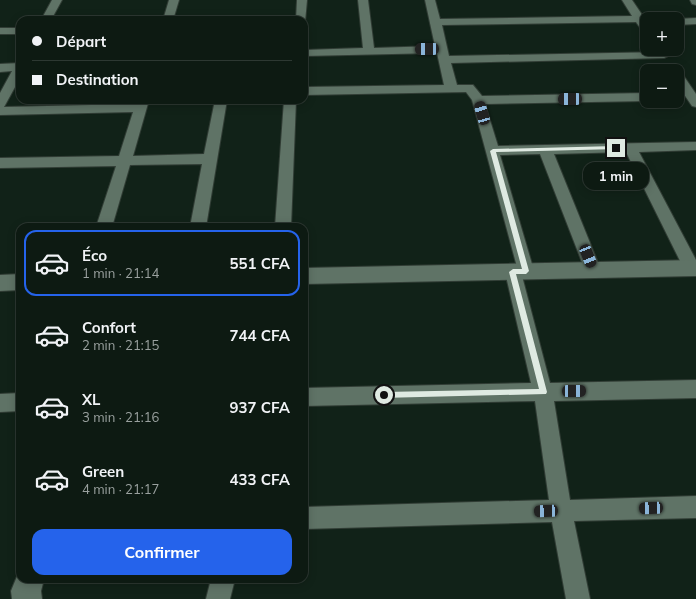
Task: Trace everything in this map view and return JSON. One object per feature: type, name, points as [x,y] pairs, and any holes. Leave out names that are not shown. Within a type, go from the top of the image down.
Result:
[{"type":"street","points":[[48,16],[57,0]]},
{"type":"street","points":[[169,16],[174,0]]},
{"type":"street","points":[[301,16],[302,0]]},
{"type":"street","points":[[363,0],[369,50]]},
{"type":"street","points":[[430,0],[451,87]]},
{"type":"street","points":[[627,0],[640,18]]},
{"type":"street","points":[[684,22],[696,21]]},
{"type":"street","points":[[435,22],[640,23]]},
{"type":"street","points":[[0,31],[16,31]]},
{"type":"street","points":[[308,53],[369,50],[443,54],[640,52]]},
{"type":"street","points":[[0,68],[16,68]]},
{"type":"street","points":[[0,104],[16,75]]},
{"type":"street","points":[[684,85],[694,100]]},
{"type":"street","points":[[308,91],[451,87],[469,88],[478,100],[493,151],[519,271],[543,392],[561,511],[578,599]]},
{"type":"street","points":[[478,100],[640,98]]},
{"type":"street","points":[[684,98],[694,100]]},
{"type":"street","points":[[0,111],[142,104],[105,223]]},
{"type":"street","points":[[199,223],[219,104]]},
{"type":"street","points":[[283,223],[290,104]]},
{"type":"street","points":[[493,151],[696,146]]},
{"type":"street","points":[[308,276],[694,268],[630,148]]},
{"type":"street","points":[[545,149],[593,270]]},
{"type":"street","points":[[0,163],[210,159]]},
{"type":"street","points":[[0,283],[16,282]]},
{"type":"street","points":[[308,397],[696,389]]},
{"type":"street","points":[[0,403],[16,402]]},
{"type":"street","points":[[308,518],[696,507]]},
{"type":"street","points":[[27,599],[26,591],[29,583]]},
{"type":"street","points":[[218,599],[222,583]]},
{"type":"route","points":[[384,395],[543,392],[513,272],[526,271],[493,151],[616,148]]}]
